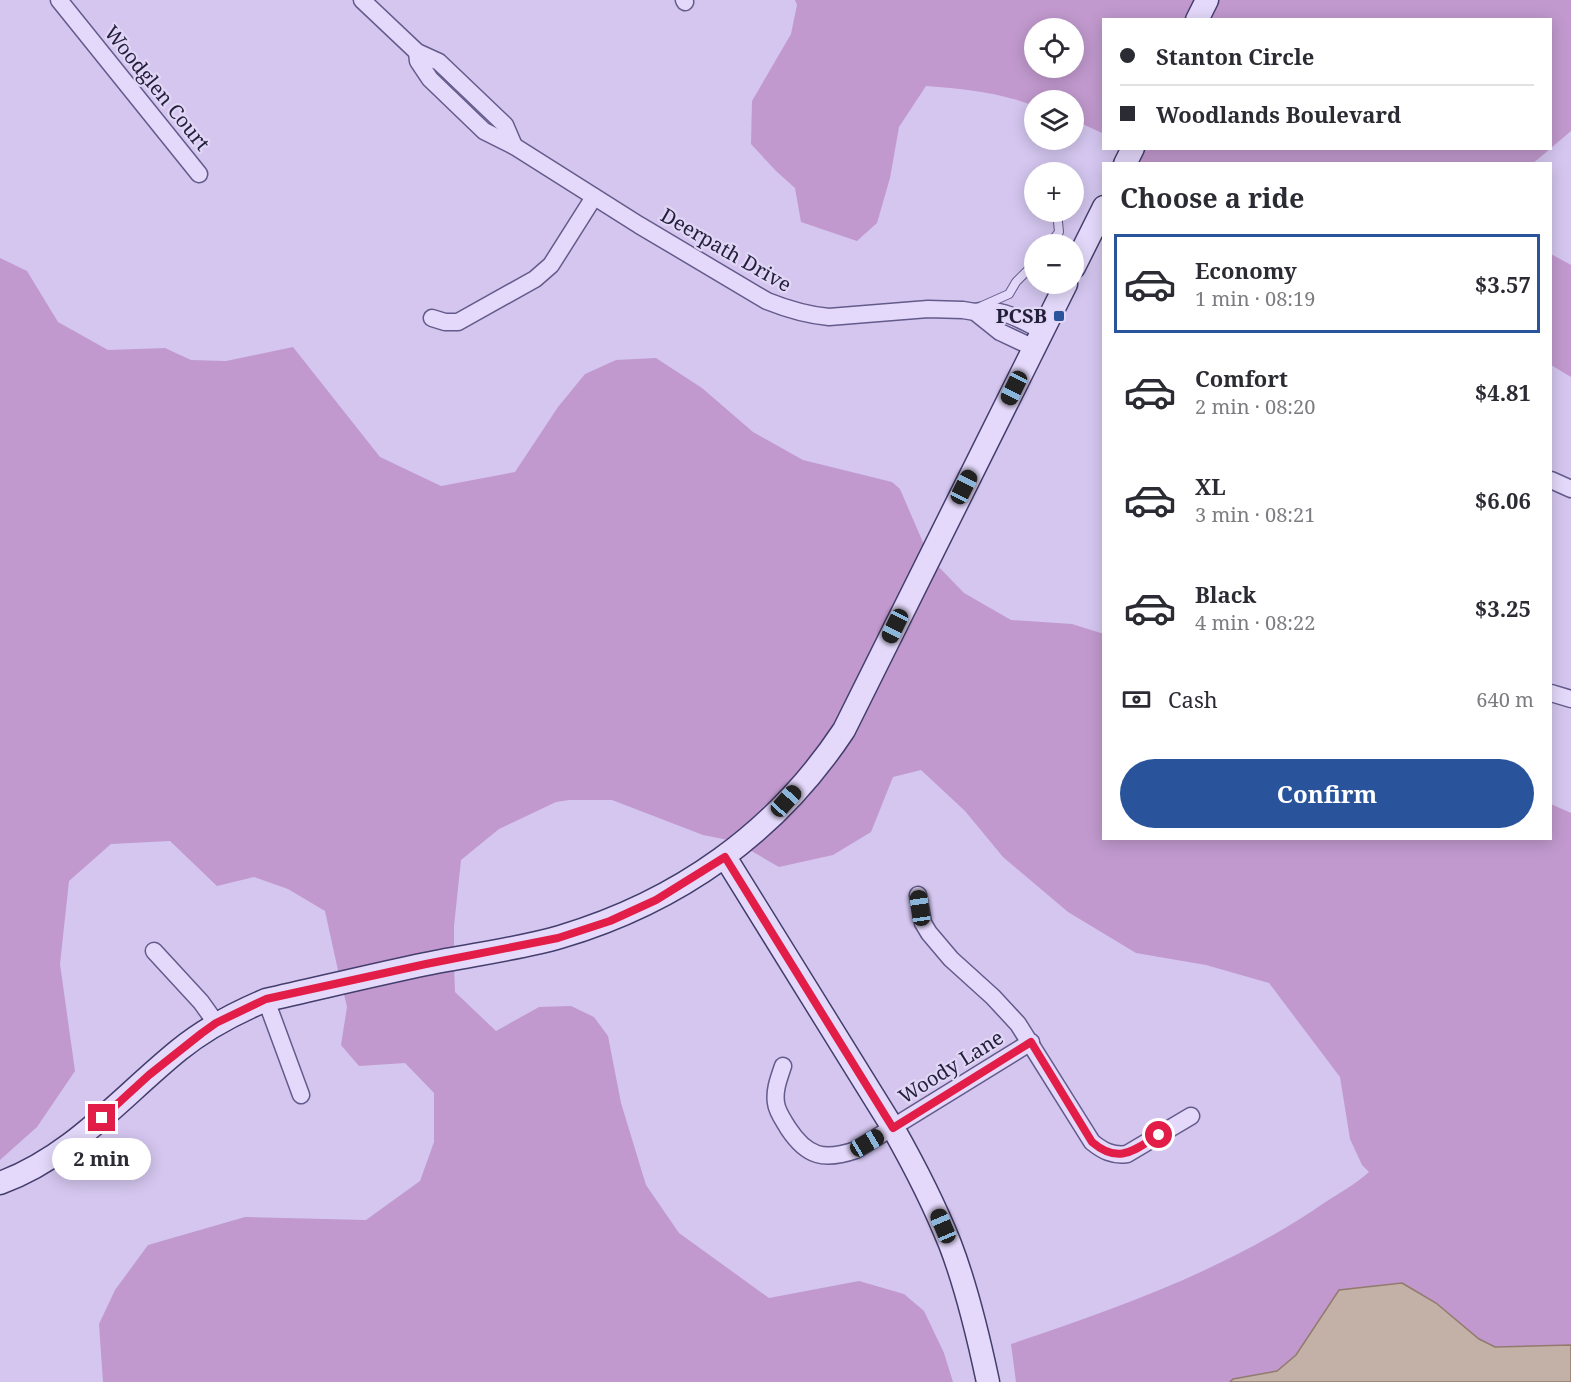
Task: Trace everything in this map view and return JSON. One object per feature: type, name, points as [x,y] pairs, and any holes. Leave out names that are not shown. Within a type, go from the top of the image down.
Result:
[{"type":"street","name":"Woodglen Court","points":[[59,0],[199,174]]},
{"type":"street","points":[[1198,18],[1207,0]]},
{"type":"street","name":"Deerpath Drive","points":[[370,2],[417,52],[418,61],[430,79],[484,131],[514,146],[767,301],[787,309],[829,317],[928,309],[971,312]]},
{"type":"street","points":[[432,318],[445,322],[458,322],[535,279],[551,265],[594,197]]},
{"type":"street","points":[[1084,247],[1102,211]]},
{"type":"street","points":[[0,1182],[43,1164],[68,1147],[157,1068],[216,1023],[266,999],[558,938],[610,921],[656,900],[725,857],[776,813],[827,755],[844,730],[1061,294]]},
{"type":"street","points":[[971,312],[999,332],[1038,339]]},
{"type":"street","points":[[1552,480],[1571,489]]},
{"type":"street","points":[[1552,693],[1571,699]]},
{"type":"street","points":[[725,857],[893,1128],[931,1199],[951,1245],[968,1297],[988,1382]]},
{"type":"street","points":[[918,895],[923,923],[929,933],[951,958],[1006,1010],[1031,1042],[1092,1142],[1100,1149],[1118,1155],[1127,1154],[1191,1116]]},
{"type":"street","points":[[153,951],[201,1002],[216,1023]]},
{"type":"street","points":[[266,999],[301,1095]]},
{"type":"street","name":"Woody Lane","points":[[783,1066],[776,1091],[776,1105],[792,1134],[804,1147],[816,1155],[840,1155],[856,1150],[1031,1042]]},
{"type":"lane","points":[[971,312],[1009,294],[1024,274]]},
{"type":"shaded area","points":[[795,0],[1198,0],[1189,18],[1102,18],[1102,133],[1084,125],[1084,90],[1024,90],[1024,102],[981,92],[926,86],[899,127],[890,178],[877,223],[857,241],[801,222],[795,188],[751,144],[752,101],[791,34],[797,5]]},
{"type":"shaded area","points":[[1217,0],[1571,0],[1571,131],[1552,147],[1552,18],[1207,18]]},
{"type":"shaded area","points":[[1141,150],[1549,150],[1534,162],[1136,162]]},
{"type":"shaded area","points":[[1552,255],[1571,265],[1571,377],[1552,366]]},
{"type":"shaded area","points":[[0,258],[27,271],[58,322],[108,350],[165,348],[191,360],[226,361],[293,347],[380,457],[441,486],[515,472],[558,407],[585,374],[616,360],[656,358],[702,388],[753,432],[803,460],[892,482],[900,489],[925,547],[837,726],[770,808],[733,841],[703,835],[612,800],[556,802],[499,829],[461,860],[454,926],[454,950],[339,975],[325,911],[288,889],[254,877],[217,886],[170,841],[111,844],[69,881],[60,964],[75,1071],[37,1127],[0,1160]]},
{"type":"shaded area","points":[[936,564],[964,593],[1011,620],[1072,624],[1102,633],[1102,840],[1552,840],[1552,804],[1571,813],[1571,1345],[1495,1347],[1479,1339],[1436,1303],[1402,1283],[1339,1290],[1296,1355],[1277,1371],[1233,1379],[1230,1382],[1016,1382],[1011,1344],[1133,1301],[1212,1267],[1288,1226],[1369,1172],[1362,1165],[1350,1139],[1340,1077],[1269,983],[1206,965],[1136,953],[1068,912],[1003,857],[965,811],[921,770],[893,777],[871,832],[833,855],[779,867],[748,849],[782,818]]},
{"type":"shaded area","points":[[454,966],[455,992],[496,1031],[539,1007],[571,1006],[594,1017],[608,1036],[621,1103],[646,1185],[679,1233],[769,1298],[859,1281],[904,1294],[924,1311],[944,1353],[953,1382],[103,1382],[99,1324],[115,1290],[148,1245],[245,1217],[366,1220],[420,1181],[434,1142],[434,1093],[405,1063],[359,1066],[341,1045],[347,1007],[343,990]]},
{"type":"shaded area","points":[[1402,1283],[1436,1303],[1479,1339],[1495,1347],[1571,1345],[1571,1382],[1230,1382],[1233,1379],[1277,1371],[1296,1355],[1339,1290]]},
{"type":"place","name":"PCSB","points":[[1059,316]]},
{"type":"route","points":[[102,1118],[181,1048],[216,1023],[266,999],[558,938],[610,921],[656,900],[725,857],[893,1128],[1031,1042],[1092,1142],[1100,1149],[1118,1155],[1127,1154],[1159,1135]]}]
